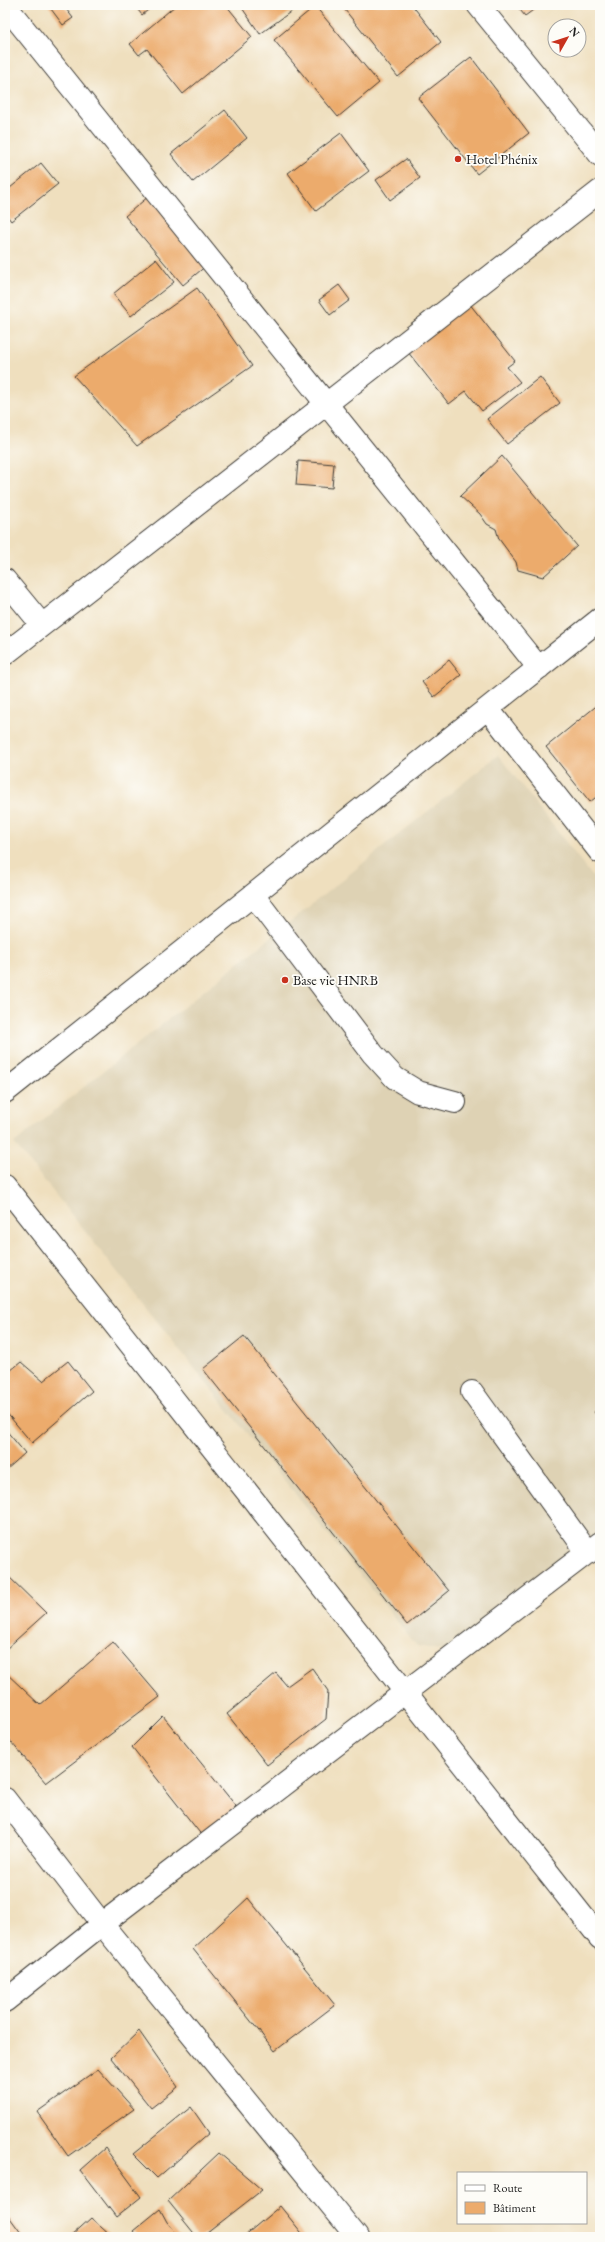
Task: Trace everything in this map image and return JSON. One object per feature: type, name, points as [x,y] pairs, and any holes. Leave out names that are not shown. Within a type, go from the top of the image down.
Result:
[{"type":"street","points":[[5,5],[539,668]]},
{"type":"street","points":[[478,5],[600,155]]},
{"type":"street","points":[[5,654],[600,191]]},
{"type":"street","points":[[5,580],[42,625]]},
{"type":"street","points":[[5,1092],[600,619]]},
{"type":"street","points":[[488,709],[600,852]]},
{"type":"street","points":[[253,895],[374,1054],[395,1078],[418,1092],[455,1102]]},
{"type":"street","points":[[5,1186],[600,1938]]},
{"type":"street","points":[[5,2002],[102,1924],[594,1548],[472,1392]]},
{"type":"street","points":[[5,1799],[102,1924],[357,2237]]},
{"type":"shaded area","points":[[498,755],[600,886],[600,1531],[451,1652],[417,1646],[14,1143]]},
{"type":"building","points":[[48,5],[63,5],[73,18],[63,25]]},
{"type":"building","points":[[134,5],[154,5],[142,15]]},
{"type":"building","points":[[176,5],[226,5],[252,37],[183,94],[147,49],[139,55],[130,44]]},
{"type":"building","points":[[240,5],[300,5],[260,34]]},
{"type":"building","points":[[341,5],[412,5],[441,42],[398,77]]},
{"type":"building","points":[[516,5],[540,5],[525,16]]},
{"type":"building","points":[[315,6],[379,83],[338,117],[274,40]]},
{"type":"building","points":[[471,57],[529,133],[477,174],[418,98]]},
{"type":"building","points":[[225,110],[247,138],[193,182],[171,154]]},
{"type":"building","points":[[341,133],[369,171],[316,211],[288,173]]},
{"type":"building","points":[[406,159],[420,178],[390,200],[376,180]]},
{"type":"building","points":[[41,163],[58,184],[11,221],[5,213],[5,192]]},
{"type":"building","points":[[149,196],[207,265],[183,285],[125,216]]},
{"type":"building","points":[[156,259],[174,282],[131,316],[113,294]]},
{"type":"building","points":[[339,285],[350,300],[330,315],[319,300]]},
{"type":"building","points":[[197,288],[252,366],[137,446],[74,376]]},
{"type":"building","points":[[461,293],[515,361],[507,367],[520,382],[482,411],[466,391],[449,404],[400,342]]},
{"type":"building","points":[[540,377],[560,403],[507,444],[487,419]]},
{"type":"building","points":[[502,456],[577,546],[543,577],[518,570],[516,562],[499,539],[496,529],[487,524],[480,514],[460,496]]},
{"type":"building","points":[[298,461],[334,464],[332,488],[296,485]]},
{"type":"building","points":[[449,660],[461,675],[434,697],[422,682]]},
{"type":"building","points":[[600,703],[600,794],[590,802],[546,747]]},
{"type":"building","points":[[244,1336],[449,1591],[407,1625],[203,1369]]},
{"type":"building","points":[[68,1361],[92,1391],[32,1443],[5,1411],[5,1375],[21,1362],[43,1381]]},
{"type":"building","points":[[600,1407],[600,1419],[594,1412]]},
{"type":"building","points":[[5,1429],[25,1453],[5,1471]]},
{"type":"building","points":[[5,1573],[46,1613],[6,1649],[5,1647]]},
{"type":"building","points":[[113,1642],[160,1697],[46,1783],[5,1735],[5,1672],[40,1705]]},
{"type":"building","points":[[312,1668],[328,1691],[326,1719],[267,1765],[227,1714],[276,1673],[287,1686]]},
{"type":"building","points":[[163,1716],[236,1806],[207,1842],[132,1747]]},
{"type":"building","points":[[248,1898],[335,2005],[275,2051],[193,1949]]},
{"type":"building","points":[[139,2031],[178,2087],[151,2108],[111,2058]]},
{"type":"building","points":[[98,2069],[134,2109],[68,2156],[37,2112]]},
{"type":"building","points":[[191,2107],[209,2133],[157,2178],[133,2154]]},
{"type":"building","points":[[105,2148],[141,2197],[116,2217],[80,2170]]},
{"type":"building","points":[[219,2153],[262,2190],[202,2237],[197,2237],[168,2201]]},
{"type":"building","points":[[280,2206],[305,2237],[243,2237]]},
{"type":"building","points":[[160,2209],[167,2222],[180,2237],[137,2237],[133,2231]]},
{"type":"building","points":[[5,2211],[24,2237],[5,2237]]},
{"type":"building","points":[[91,2218],[112,2237],[70,2237]]},
{"type":"place","name":"Hotel Phénix","points":[[458,159]]},
{"type":"place","name":"Base vie HNRB","points":[[285,980]]}]
